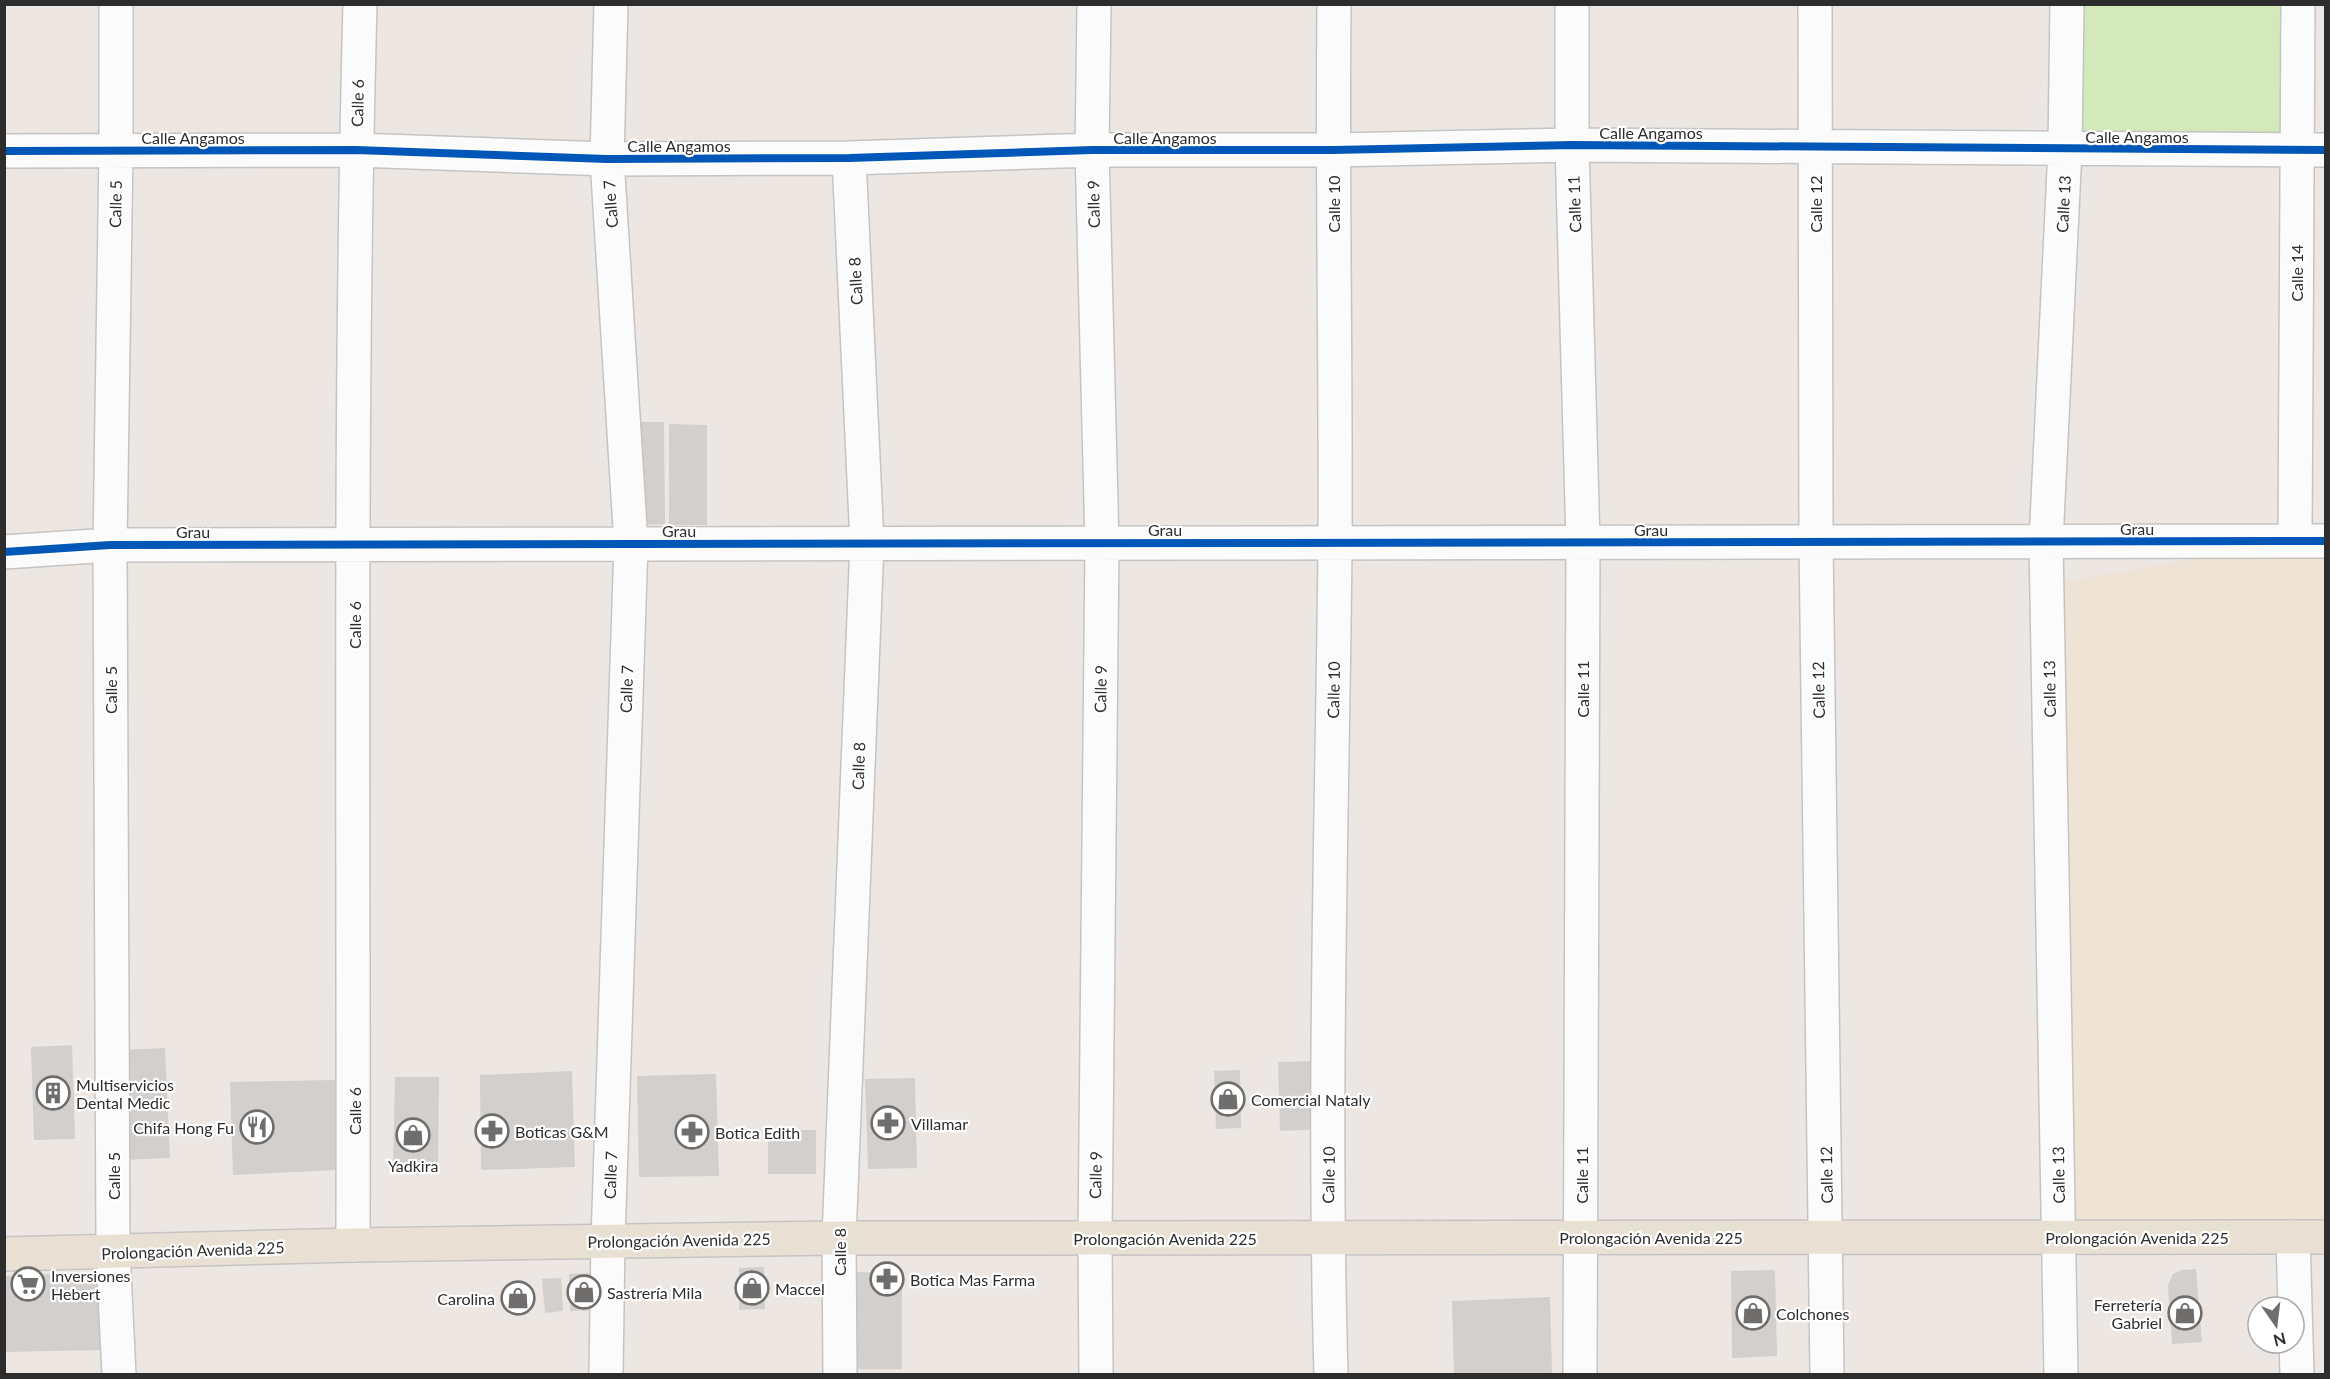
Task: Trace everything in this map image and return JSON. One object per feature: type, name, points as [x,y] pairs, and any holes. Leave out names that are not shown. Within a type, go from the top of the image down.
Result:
[{"type":"main road","name":"Prolongación Avenida 225","points":[[4,1254],[354,1245],[839,1238],[2325,1237]]},
{"type":"street","name":"Calle 5","points":[[116,4],[110,545],[113,1252],[119,1374]]},
{"type":"street","name":"Calle 6","points":[[354,1245],[354,544],[356,150],[360,4]]},
{"type":"street","name":"Calle 7","points":[[606,1374],[608,1241],[631,544],[607,159],[611,4]]},
{"type":"street","name":"Calle 9","points":[[1094,4],[1092,150],[1102,543],[1095,1238],[1096,1374]]},
{"type":"street","name":"Calle 10","points":[[1330,1374],[1327,1237],[1335,543],[1334,4]]},
{"type":"street","name":"Calle 11","points":[[1572,4],[1572,145],[1583,542],[1580,1374]]},
{"type":"street","name":"Calle 12","points":[[1815,4],[1816,542],[1827,1237],[1827,1374]]},
{"type":"street","name":"Calle 13","points":[[2061,1374],[2046,542],[2065,149],[2067,4]]},
{"type":"street","name":"Calle 14","points":[[2298,4],[2311,150],[2310,541]]},
{"type":"street","name":"Calle Angamos","points":[[4,151],[356,150],[607,159],[849,158],[1092,150],[1333,150],[1572,145],[2311,150]]},
{"type":"street","name":"Calle 8","points":[[840,1374],[839,1238],[867,543],[849,158]]},
{"type":"street","name":"Grau","points":[[4,552],[110,545],[2310,541]]},
{"type":"street","points":[[2293,1237],[2297,1374]]},
{"type":"shaded area","points":[[2295,541],[2325,546],[2325,1223],[2076,1226],[2063,582]]},
{"type":"green space","points":[[2080,5],[2288,5],[2290,136],[2081,136]]},
{"type":"building","points":[[631,422],[664,422],[665,524],[632,525]]},
{"type":"building","points":[[669,424],[707,425],[707,525],[669,525]]},
{"type":"building","name":"Multiservicios Dental Medic","points":[[72,1045],[75,1139],[34,1140],[31,1047]]},
{"type":"building","points":[[165,1048],[170,1158],[123,1160],[118,1050]]},
{"type":"building","points":[[1322,1061],[1324,1129],[1280,1131],[1278,1062]]},
{"type":"building","name":"Comercial Nataly","points":[[1240,1070],[1241,1128],[1216,1129],[1214,1071]]},
{"type":"building","points":[[572,1071],[575,1167],[481,1170],[480,1075]]},
{"type":"building","points":[[716,1074],[719,1176],[639,1177],[637,1076]]},
{"type":"building","points":[[395,1077],[439,1077],[438,1167],[393,1167]]},
{"type":"building","points":[[915,1078],[917,1168],[868,1169],[865,1079]]},
{"type":"building","points":[[336,1080],[338,1170],[233,1175],[230,1082]]},
{"type":"building","points":[[768,1130],[816,1130],[816,1174],[768,1174]]},
{"type":"building","name":"Maccel","points":[[764,1267],[765,1309],[739,1310],[739,1268]]},
{"type":"building","name":"Ferretería Gabriel","points":[[2196,1269],[2202,1342],[2172,1344],[2168,1285],[2173,1274],[2182,1270]]},
{"type":"building","name":"Colchones","points":[[1775,1270],[1777,1356],[1732,1358],[1731,1271]]},
{"type":"building","points":[[102,1272],[105,1350],[4,1352],[4,1276]]},
{"type":"building","points":[[854,1272],[902,1273],[902,1369],[854,1369]]},
{"type":"building","name":"Sastrería Mila","points":[[598,1273],[600,1310],[570,1311],[569,1274]]},
{"type":"building","points":[[561,1278],[563,1311],[545,1313],[542,1279]]},
{"type":"building","name":"Carolina","points":[[508,1283],[528,1283],[529,1313],[508,1312]]},
{"type":"building","points":[[1550,1297],[1552,1374],[1454,1374],[1452,1301]]},
{"type":"cycle path","points":[[4,151],[356,150],[607,159],[849,158],[1092,150],[1333,150],[1572,145],[2326,150]]},
{"type":"cycle path","points":[[4,552],[110,545],[2326,541]]},
{"type":"place","name":"Multiservicios Dental Medic","points":[[53,1093]]},
{"type":"place","name":"Comercial Nataly","points":[[1228,1099]]},
{"type":"place","name":"Villamar","points":[[888,1123]]},
{"type":"place","name":"Chifa Hong Fu","points":[[257,1127]]},
{"type":"place","name":"Boticas G&M","points":[[492,1131]]},
{"type":"place","name":"Botica Edith","points":[[692,1132]]},
{"type":"place","name":"Yadkira","points":[[413,1135]]},
{"type":"place","name":"Botica Mas Farma","points":[[887,1279]]},
{"type":"place","name":"Inversiones Hebert","points":[[28,1284]]},
{"type":"place","name":"Maccel","points":[[752,1288]]},
{"type":"place","name":"Sastrería Mila","points":[[584,1292]]},
{"type":"place","name":"Carolina","points":[[518,1298]]},
{"type":"place","name":"Colchones","points":[[1753,1313]]},
{"type":"place","name":"Ferretería Gabriel","points":[[2185,1313]]}]
